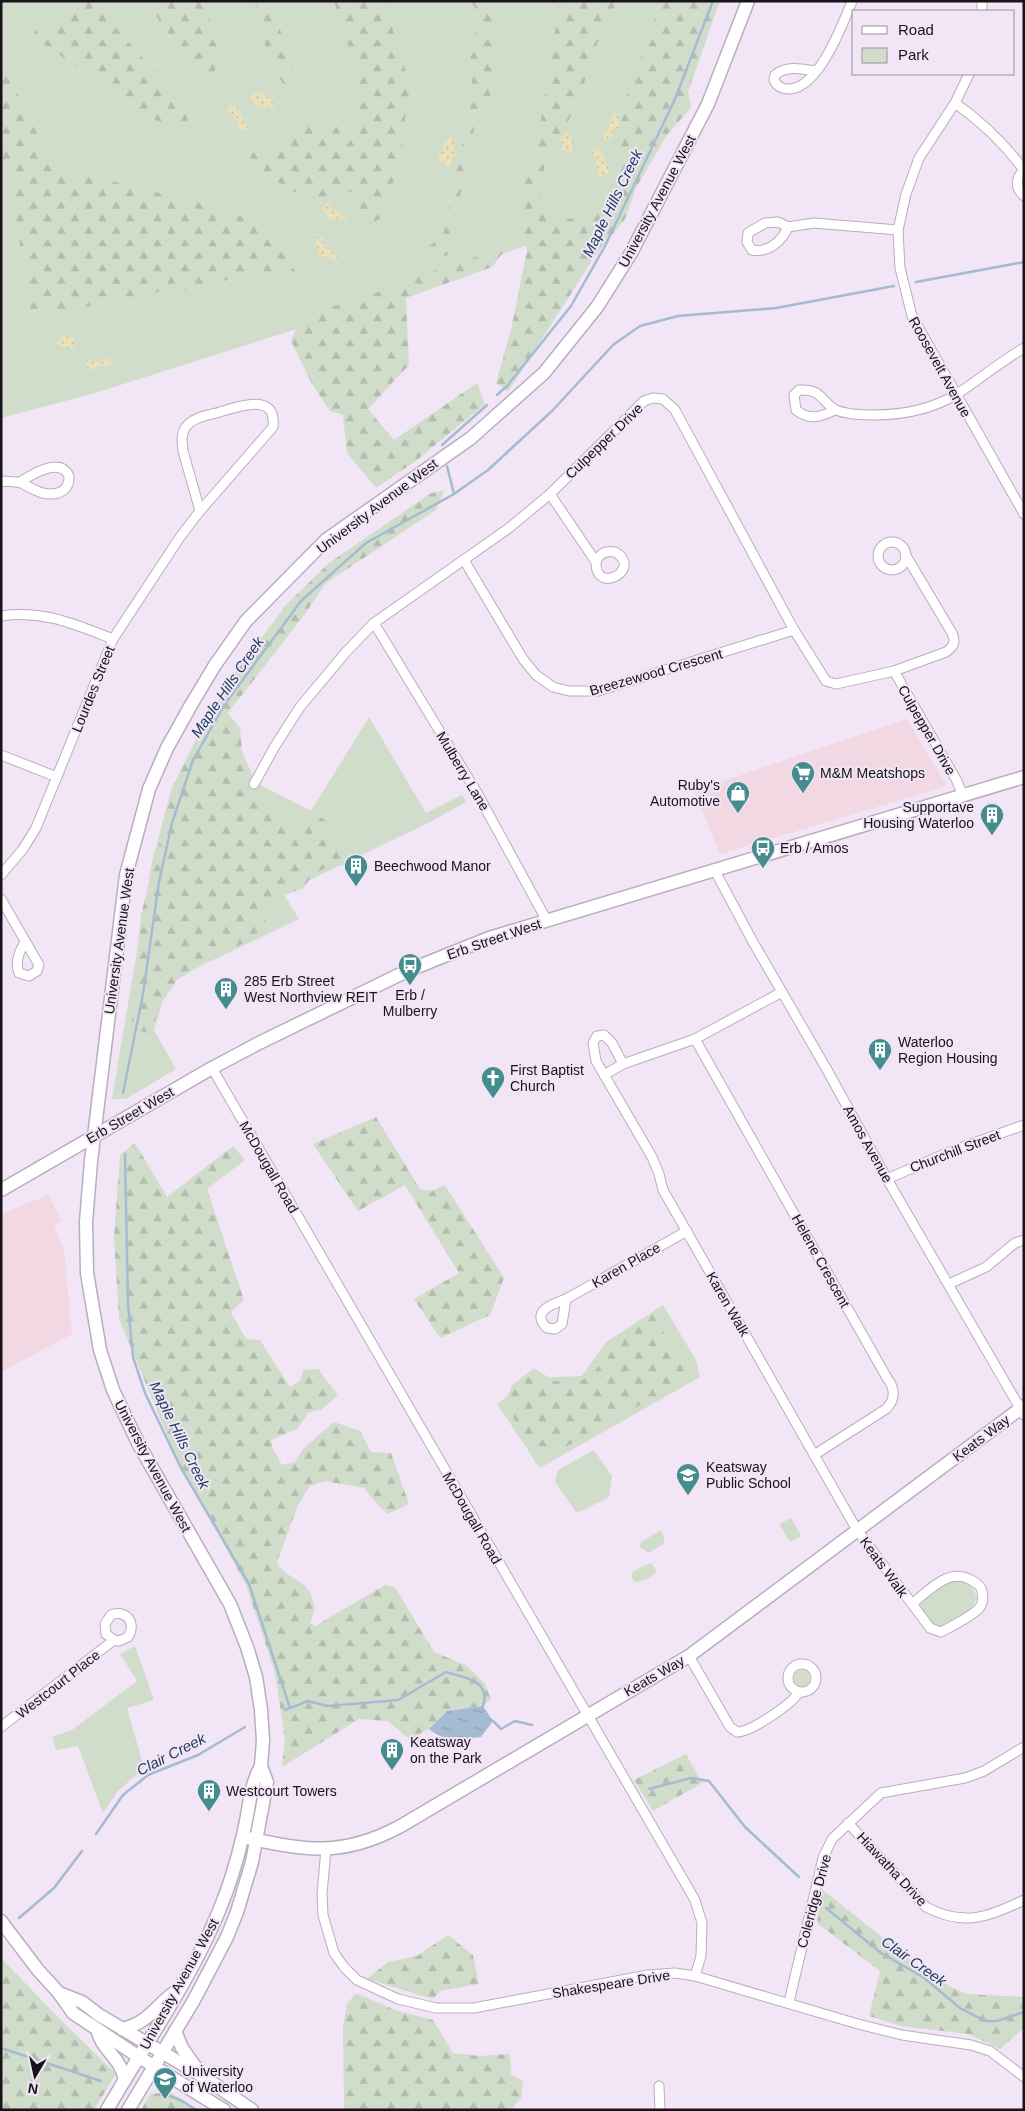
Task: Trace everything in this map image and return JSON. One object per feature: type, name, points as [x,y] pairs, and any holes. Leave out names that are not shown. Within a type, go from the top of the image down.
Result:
[{"type":"main road","name":"University Avenue West","points":[[108,2110],[179,1990],[219,1912],[243,1837],[254,1779],[261,1766],[263,1740],[256,1677],[247,1647],[230,1604],[139,1445],[113,1390],[100,1350],[87,1273],[86,1222],[94,1136],[126,875],[149,789],[167,748],[191,705],[215,665],[246,621],[326,540],[471,438],[544,373],[597,307],[631,253],[708,104],[748,1]]},
{"type":"main road","name":"Erb Street West","points":[[1,1190],[212,1068],[407,971],[480,941],[1024,778]]},
{"type":"main road","name":"Keats Way","points":[[243,1837],[294,1846],[326,1849],[353,1846],[393,1830],[689,1656],[857,1530],[1023,1410]]},
{"type":"main road","name":"University Avenue West","points":[[128,2110],[175,2031],[226,1937],[246,1883],[257,1840],[267,1782],[261,1766]]},
{"type":"main road","points":[[1,1921],[73,2013],[153,2067],[224,2110]]},
{"type":"main road","points":[[122,2029],[143,2022],[164,2000],[179,1990]]},
{"type":"main road","points":[[59,1993],[82,2002],[147,2045],[204,2077],[252,2110]]},
{"type":"main road","points":[[97,2029],[100,2041],[117,2060],[125,2080]]},
{"type":"main road","points":[[175,2031],[182,2048],[204,2077]]},
{"type":"street","points":[[815,71],[825,58],[852,1]]},
{"type":"street","name":"Roosevelt Avenue","points":[[969,75],[955,103],[919,158],[906,194],[898,230],[900,268],[912,316],[1024,514]]},
{"type":"street","points":[[955,103],[980,120],[1008,148],[1024,170],[1020,174],[1017,184],[1024,196]]},
{"type":"street","points":[[788,226],[814,223],[898,230]]},
{"type":"street","points":[[835,410],[851,414],[887,415],[913,412],[955,395],[1024,348]]},
{"type":"street","name":"Culpepper Drive","points":[[254,784],[300,707],[346,652],[374,623],[464,560],[550,494],[644,401],[653,398],[663,399],[675,410],[794,630],[826,682],[836,684],[894,671],[957,781],[963,796]]},
{"type":"street","name":"Lourdes Street","points":[[1,875],[23,849],[36,828],[113,638],[180,537],[272,427],[274,418],[270,410],[265,406],[247,404],[198,418],[184,428],[183,450],[200,511]]},
{"type":"street","points":[[1,482],[20,482],[36,491],[52,494],[65,490],[68,486],[69,476],[64,470],[47,468],[36,472],[20,482]]},
{"type":"street","points":[[550,494],[596,562]]},
{"type":"street","points":[[894,671],[946,652],[953,646],[955,640],[905,554]]},
{"type":"street","name":"Breezewood Crescent","points":[[464,560],[523,659],[542,681],[553,687],[569,691],[598,691],[794,630]]},
{"type":"street","points":[[1,616],[38,615],[62,619],[113,638]]},
{"type":"street","name":"Mulberry Lane","points":[[374,623],[476,791],[547,921]]},
{"type":"street","points":[[1,755],[57,777]]},
{"type":"street","name":"Amos Avenue","points":[[715,870],[886,1179],[1023,1410]]},
{"type":"street","points":[[1,899],[25,942]]},
{"type":"street","points":[[604,1075],[622,1064],[695,1039],[782,992]]},
{"type":"street","name":"Karen Walk","points":[[622,1064],[608,1038],[604,1035],[597,1036],[593,1043],[594,1053],[604,1075],[652,1158],[663,1190],[857,1530]]},
{"type":"street","name":"Helene Crescent","points":[[695,1039],[887,1378],[893,1385],[893,1398],[886,1409],[814,1455]]},
{"type":"street","name":"McDougall Road","points":[[212,1068],[586,1716],[695,1900],[702,1923],[701,1956],[695,1976]]},
{"type":"street","name":"Churchill Street","points":[[886,1179],[954,1150],[1024,1125]]},
{"type":"street","name":"Karen Place","points":[[566,1299],[687,1231]]},
{"type":"street","points":[[949,1284],[986,1266],[1015,1243],[1024,1240]]},
{"type":"street","name":"Keats Walk","points":[[857,1530],[912,1604],[930,1628],[938,1632],[977,1610],[982,1602],[982,1595],[977,1583],[964,1576],[956,1575],[939,1583],[912,1604]]},
{"type":"street","name":"Westcourt Place","points":[[1,1728],[114,1640]]},
{"type":"street","points":[[689,1656],[730,1727],[736,1732],[746,1731],[788,1704],[799,1692]]},
{"type":"street","name":"Coleridge Drive","points":[[789,2002],[823,1858],[832,1839],[881,1793],[965,1778],[984,1770],[1024,1747]]},
{"type":"street","name":"Hiawatha Drive","points":[[848,1823],[926,1907],[937,1913],[978,1918],[994,1915],[1024,1900]]},
{"type":"street","name":"Shakespeare Drive","points":[[326,1849],[323,1915],[334,1952],[344,1967],[357,1980],[398,1999],[436,2008],[474,2008],[648,1974],[675,1973],[695,1976],[789,2002],[902,2036],[971,2045],[990,2051],[1024,2077]]},
{"type":"street","points":[[659,2086],[660,2110]]},
{"type":"shaded area","points":[[907,719],[947,786],[720,854],[694,791]]},
{"type":"shaded area","points":[[48,1195],[62,1221],[54,1225],[64,1250],[72,1334],[1,1372],[1,1214]]},
{"type":"green space","points":[[1,1],[707,1],[606,216],[322,321],[95,393],[1,418]]},
{"type":"green space","points":[[67,1],[97,1],[110,22],[155,71],[170,101],[188,111],[187,127],[176,128],[125,107],[111,78],[94,78],[33,37],[36,27],[56,28],[68,6]]},
{"type":"green space","points":[[147,1],[204,1],[221,55],[212,77],[165,30]]},
{"type":"green space","points":[[255,1],[273,1],[274,13],[293,65],[287,90],[268,58]]},
{"type":"green space","points":[[334,1],[386,1],[397,46],[412,89],[402,131],[403,157],[391,188],[387,215],[374,222],[361,212],[355,193],[336,188],[331,199],[294,192],[254,168],[249,155],[256,152],[274,150],[287,137],[304,125],[337,125],[344,148],[355,136],[359,80]]},
{"type":"green space","points":[[471,1],[488,1],[496,38],[493,84],[487,104],[476,119],[452,234],[456,252],[425,263],[422,252],[443,235],[469,112],[472,81],[470,54],[481,17]]},
{"type":"green space","points":[[560,1],[617,1],[594,51],[577,106],[558,138],[542,174],[538,212],[570,219],[601,211],[617,182],[623,105],[655,20],[666,1],[720,1],[688,92],[691,105],[689,110],[667,135],[637,186],[625,219],[595,256],[508,392],[496,383],[511,330],[527,250],[518,202],[537,144]]},
{"type":"green space","points":[[1,60],[56,171],[80,173],[235,212],[276,239],[300,279],[250,275],[233,278],[196,290],[159,292],[31,318],[9,172],[1,157]]},
{"type":"green space","points":[[507,247],[492,267],[406,298],[409,365],[368,409],[394,440],[477,383],[485,404],[417,460],[376,488],[347,453],[343,415],[330,411],[311,382],[291,341],[302,314],[362,299],[405,280]]},
{"type":"green space","points":[[444,491],[436,510],[326,583],[302,618],[228,713],[240,728],[242,752],[252,774],[254,793],[277,817],[300,823],[314,817],[323,818],[326,822],[328,845],[344,852],[359,853],[355,865],[330,866],[312,875],[304,888],[259,907],[270,931],[216,956],[177,980],[160,1005],[151,1034],[131,1028],[141,914],[155,863],[171,790],[195,741],[234,674],[286,605],[329,563],[431,493]]},
{"type":"green space","points":[[369,717],[426,813],[462,795],[466,802],[430,822],[283,893],[299,919],[169,981],[154,1030],[176,1069],[126,1099],[112,1099],[152,862],[169,798],[191,750],[311,811]]},
{"type":"green space","points":[[376,1117],[420,1189],[432,1191],[445,1185],[504,1278],[490,1315],[440,1338],[414,1299],[459,1273],[405,1185],[358,1211],[313,1144]]},
{"type":"green space","points":[[135,1143],[167,1197],[233,1146],[245,1160],[207,1189],[244,1300],[231,1312],[246,1339],[260,1340],[290,1387],[300,1381],[303,1370],[318,1369],[338,1395],[321,1410],[309,1412],[297,1429],[271,1440],[273,1449],[282,1465],[295,1462],[304,1448],[334,1422],[360,1431],[371,1452],[391,1453],[409,1504],[388,1514],[364,1488],[325,1481],[310,1486],[298,1505],[277,1562],[282,1570],[308,1589],[314,1608],[310,1623],[315,1626],[385,1585],[395,1587],[434,1652],[467,1666],[485,1684],[491,1699],[483,1706],[447,1711],[429,1729],[409,1739],[388,1721],[359,1719],[282,1767],[285,1739],[275,1673],[246,1585],[176,1456],[119,1319],[114,1237],[120,1155]]},
{"type":"green space","points":[[663,1305],[696,1360],[700,1377],[540,1468],[497,1404],[532,1378],[582,1376],[606,1342]]},
{"type":"green space","points":[[652,1314],[693,1375],[536,1464],[505,1401],[512,1385],[534,1368],[554,1381],[574,1383],[592,1376],[617,1337]]},
{"type":"green space","points":[[594,1450],[612,1476],[609,1497],[577,1513],[555,1482],[558,1470]]},
{"type":"green space","points":[[791,1518],[801,1536],[790,1542],[779,1524]]},
{"type":"green space","points":[[661,1530],[664,1544],[648,1553],[640,1547],[641,1542]]},
{"type":"green space","points":[[651,1563],[657,1571],[643,1581],[634,1582],[631,1576],[633,1571]]},
{"type":"green space","points":[[956,1579],[970,1585],[974,1590],[977,1598],[971,1610],[938,1627],[932,1627],[919,1608],[921,1603],[934,1590]]},
{"type":"green space","points":[[135,1646],[154,1700],[127,1708],[144,1768],[118,1791],[103,1813],[78,1746],[56,1750],[52,1737],[72,1730],[137,1681],[120,1654]]},
{"type":"green space","points":[[799,1670],[805,1670],[810,1675],[808,1684],[799,1686],[794,1681],[794,1675]]},
{"type":"green space","points":[[686,1754],[702,1783],[653,1811],[634,1780]]},
{"type":"green space","points":[[822,1889],[929,1975],[951,1987],[967,1994],[1024,1997],[1024,2028],[1000,2049],[968,2034],[901,2026],[869,2016],[880,1971],[817,1923]]},
{"type":"green space","points":[[448,1935],[473,1955],[479,1984],[440,1991],[433,1999],[367,1979],[388,1962],[417,1956]]},
{"type":"green space","points":[[1,1958],[116,2074],[94,2110],[1,2110]]},
{"type":"green space","points":[[356,1993],[395,2010],[433,2020],[453,2053],[479,2056],[510,2054],[511,2074],[523,2081],[521,2098],[511,2110],[344,2110],[343,2026],[347,2004]]},
{"type":"green space","name":"University of Waterloo","points":[[170,2092],[199,2110],[141,2110],[150,2094]]},
{"type":"sand","points":[[259,92],[274,101],[273,108],[262,107],[261,102],[259,106],[255,105],[251,99],[252,94]]},
{"type":"sand","points":[[228,105],[238,107],[248,129],[247,131],[239,129],[237,119],[234,120],[232,114],[228,114]]},
{"type":"sand","points":[[616,113],[619,116],[620,125],[618,129],[613,129],[613,136],[608,142],[603,139],[604,134],[609,127],[612,114]]},
{"type":"sand","points":[[565,133],[570,136],[572,141],[573,146],[570,153],[567,153],[566,149],[563,151],[562,149],[563,145],[560,139]]},
{"type":"sand","points":[[448,136],[452,138],[456,156],[452,157],[452,164],[449,167],[444,162],[440,163],[438,157]]},
{"type":"sand","points":[[594,148],[600,149],[609,169],[608,175],[604,173],[599,179],[596,162],[592,154]]},
{"type":"sand","points":[[326,203],[331,205],[332,210],[341,211],[340,216],[347,217],[348,220],[329,219],[323,209]]},
{"type":"sand","points":[[317,237],[322,237],[324,248],[336,252],[339,258],[333,260],[326,256],[324,258],[316,246]]},
{"type":"sand","points":[[67,335],[74,339],[73,348],[69,349],[57,344],[57,341],[62,339],[62,336]]},
{"type":"sand","points":[[107,358],[112,361],[111,365],[99,366],[88,371],[85,365],[89,361],[101,362]]},
{"type":"water","points":[[483,1706],[493,1721],[481,1737],[453,1739],[441,1736],[429,1729],[447,1711]]},
{"type":"waterway","name":"Maple Hills Creek","points":[[497,395],[507,386],[571,306],[605,246],[675,99],[713,1]]},
{"type":"waterway","points":[[916,282],[1024,262]]},
{"type":"waterway","name":"Maple Hills Creek","points":[[123,1093],[143,994],[159,882],[172,823],[193,760],[225,704],[301,601],[366,543],[454,494],[488,470],[552,411],[613,345],[640,326],[678,316],[776,308],[894,286]]},
{"type":"waterway","name":"Maple Hills Creek","points":[[442,445],[487,405]]},
{"type":"waterway","name":"Maple Hills Creek","points":[[447,466],[454,494]]},
{"type":"waterway","name":"Maple Hills Creek","points":[[125,1154],[128,1304],[133,1357],[145,1393],[181,1468],[249,1584],[290,1708]]},
{"type":"waterway","name":"Clair Creek","points":[[285,1710],[308,1701],[328,1706],[398,1700],[446,1672],[475,1681],[480,1685],[484,1697],[483,1706]]},
{"type":"waterway","name":"Clair Creek","points":[[493,1721],[501,1729],[515,1721],[532,1725]]},
{"type":"waterway","name":"Clair Creek","points":[[96,1834],[123,1795],[148,1775],[198,1755],[245,1727]]},
{"type":"waterway","name":"Clair Creek","points":[[649,1789],[691,1778],[709,1781],[745,1827],[799,1877]]},
{"type":"waterway","name":"Clair Creek","points":[[19,1918],[54,1888],[82,1851]]},
{"type":"waterway","name":"Clair Creek","points":[[826,1908],[881,1953],[923,1977],[960,2008],[985,2021],[997,2021],[1024,2012]]},
{"type":"waterway","points":[[1,2048],[101,2081]]},
{"type":"waterway","points":[[165,2094],[182,2101],[196,2110]]},
{"type":"place","name":"M&M Meatshops","points":[[803,794]]},
{"type":"place","name":"Ruby's Automotive","points":[[738,814]]},
{"type":"place","name":"Supportave Housing Waterloo","points":[[992,836]]},
{"type":"place","name":"Erb / Amos","points":[[763,869]]},
{"type":"place","name":"Beechwood Manor","points":[[356,887]]},
{"type":"place","name":"Erb / Mulberry","points":[[410,986]]},
{"type":"place","name":"285 Erb Street West Northview REIT","points":[[226,1010]]},
{"type":"place","name":"Waterloo Region Housing","points":[[880,1071]]},
{"type":"place","name":"First Baptist Church","points":[[493,1099]]},
{"type":"place","name":"Keatsway Public School","points":[[688,1496]]},
{"type":"place","name":"Keatsway on the Park","points":[[392,1771]]},
{"type":"place","name":"Westcourt Towers","points":[[209,1812]]},
{"type":"place","name":"University of Waterloo","points":[[165,2100]]}]
